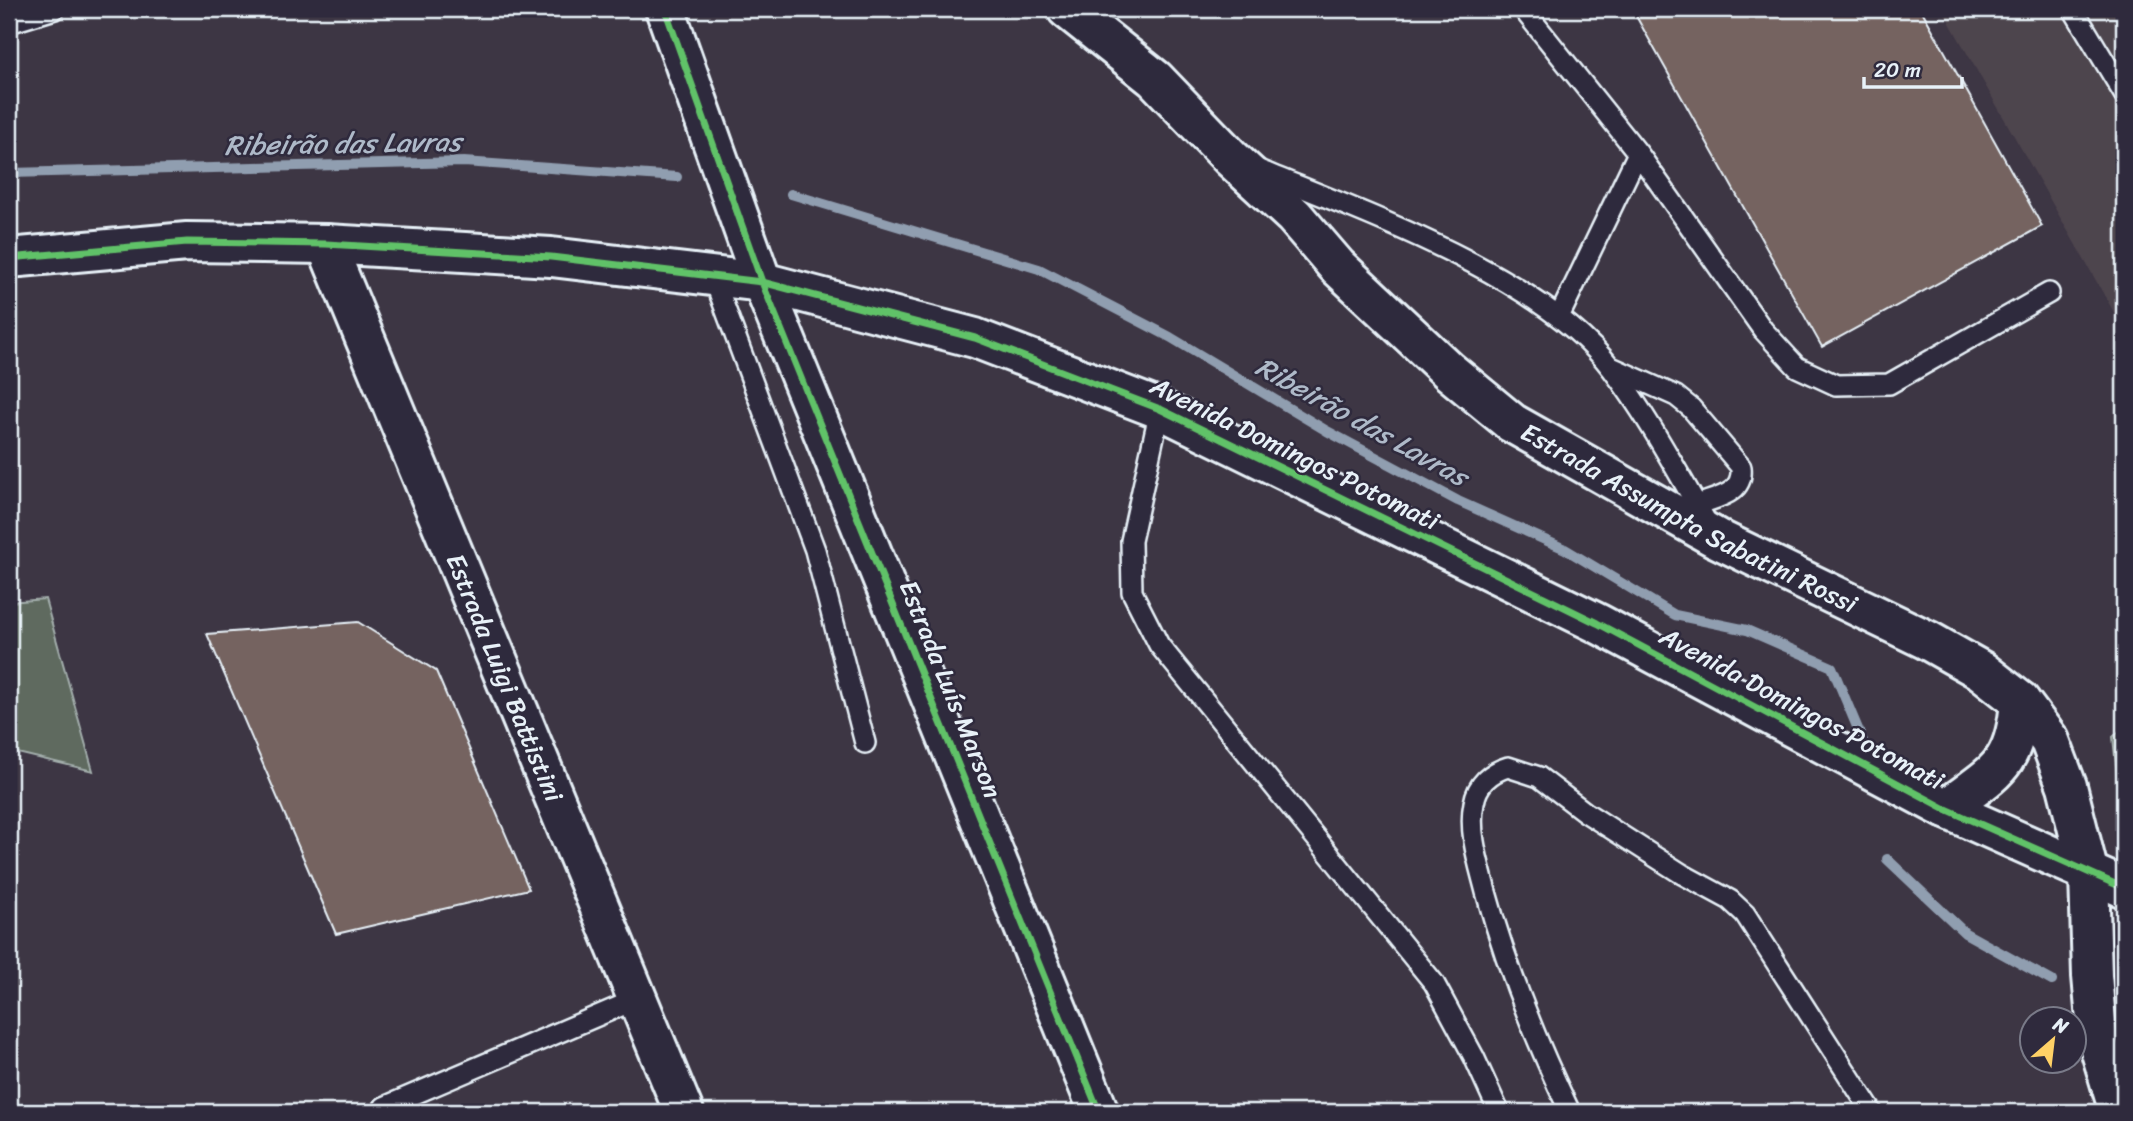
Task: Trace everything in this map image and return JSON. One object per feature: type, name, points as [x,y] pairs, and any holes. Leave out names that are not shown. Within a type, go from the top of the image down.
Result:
[{"type":"street","name":"Estrada Luís Marson","points":[[665,9],[762,282],[1099,1112]]},
{"type":"street","name":"Estrada Assumpta Sabatini Rossi","points":[[1068,9],[1155,79],[1231,158],[1294,216],[1337,266],[1449,371],[1513,423],[1716,538],[1927,640],[1982,671],[2020,701],[2050,741],[2067,786],[2089,874],[2092,976],[2098,1042],[2119,1112]]},
{"type":"street","name":"Avenida Domingos Potomati","points":[[9,258],[187,242],[326,244],[551,257],[762,282],[975,338],[1160,409],[1597,623],[1946,809],[2124,888]]},
{"type":"street","name":"Estrada Luigi Battistini","points":[[326,244],[684,1112]]},
{"type":"street","points":[[1946,809],[2004,762],[2014,744],[2020,701]]},
{"type":"lane","points":[[9,23],[55,9]]},
{"type":"lane","points":[[1523,9],[1638,153],[1763,330],[1797,367],[1836,385],[1889,383],[2049,293]]},
{"type":"lane","points":[[2073,9],[2124,94]]},
{"type":"lane","points":[[1559,317],[1638,153]]},
{"type":"lane","points":[[1231,158],[1389,224],[1481,268],[1559,317],[1611,367],[1716,538]]},
{"type":"lane","points":[[713,276],[815,550],[864,743]]},
{"type":"lane","points":[[1611,367],[1676,396],[1691,408],[1741,467],[1742,479],[1736,489],[1697,505]]},
{"type":"lane","points":[[1160,409],[1131,541],[1132,592],[1159,645],[1434,983],[1474,1057],[1499,1112]]},
{"type":"lane","points":[[1570,1112],[1533,1033],[1500,944],[1473,834],[1473,804],[1481,785],[1498,770],[1508,767],[1530,772],[1585,812],[1682,874],[1730,900],[1745,914],[1872,1112]]},
{"type":"lane","points":[[384,1107],[637,999]]},
{"type":"shaded area","points":[[1942,9],[2124,9],[2124,330]]},
{"type":"green space","points":[[45,599],[93,771],[9,751],[9,602]]},
{"type":"green space","points":[[2124,727],[2124,804],[2118,785],[2113,737]]},
{"type":"building","points":[[1632,9],[1921,9],[2042,226],[1822,347]]},
{"type":"building","points":[[358,622],[436,671],[529,889],[336,934],[207,634]]},
{"type":"waterway","name":"Ribeirão das Lavras","points":[[9,173],[464,162],[677,177]]},
{"type":"waterway","name":"Ribeirão das Lavras","points":[[791,194],[1039,269],[1170,337],[1327,431],[1458,501],[1565,549],[1675,615],[1747,630],[1832,667],[1863,741]]},
{"type":"waterway","points":[[1887,859],[1965,933],[2052,981]]},
{"type":"cycle path","points":[[665,9],[762,282],[1099,1112]]},
{"type":"cycle path","points":[[9,258],[187,242],[326,244],[551,257],[762,282],[975,338],[1160,409],[1597,623],[1946,809],[2124,888]]}]
